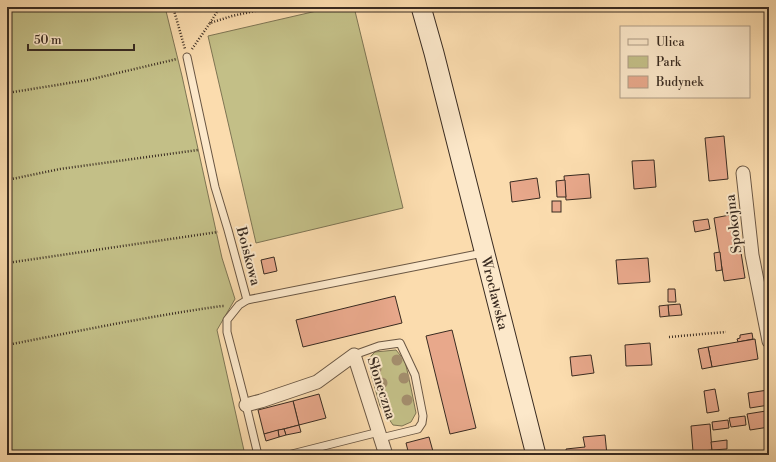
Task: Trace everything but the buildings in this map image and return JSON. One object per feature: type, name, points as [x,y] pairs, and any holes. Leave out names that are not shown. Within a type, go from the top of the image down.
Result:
[{"type":"main road","name":"Wrocławska","points":[[421,7],[536,455]]},
{"type":"street","name":"Spokojna","points":[[743,173],[752,255],[769,341]]},
{"type":"street","name":"Słoneczna","points":[[246,405],[317,382],[354,355],[386,455]]},
{"type":"lane","name":"Boiskowa","points":[[187,57],[215,187],[247,300],[239,305],[227,320],[227,332],[258,455]]},
{"type":"lane","points":[[247,300],[484,253]]},
{"type":"lane","points":[[288,455],[380,435],[418,429],[422,423],[423,416],[415,376],[400,343],[379,346],[354,355]]},
{"type":"path","points":[[173,7],[187,57]]},
{"type":"path","points":[[7,93],[88,80],[187,57],[220,7]]},
{"type":"path","points":[[210,23],[232,16],[273,7]]},
{"type":"path","points":[[7,180],[60,170],[206,149]]},
{"type":"path","points":[[7,263],[228,230]]},
{"type":"path","points":[[7,345],[191,310],[222,306],[236,309]]},
{"type":"path","points":[[668,337],[726,332]]},
{"type":"green space","points":[[7,7],[165,7],[182,76],[222,258],[235,299],[217,330],[245,455],[7,455]]},
{"type":"green space","points":[[334,7],[354,7],[403,208],[256,243],[208,36]]},
{"type":"green space","points":[[396,350],[405,361],[416,413],[411,422],[402,426],[393,425],[380,406],[367,360],[375,352]]},
{"type":"waterway","points":[[768,7],[769,12]]}]
